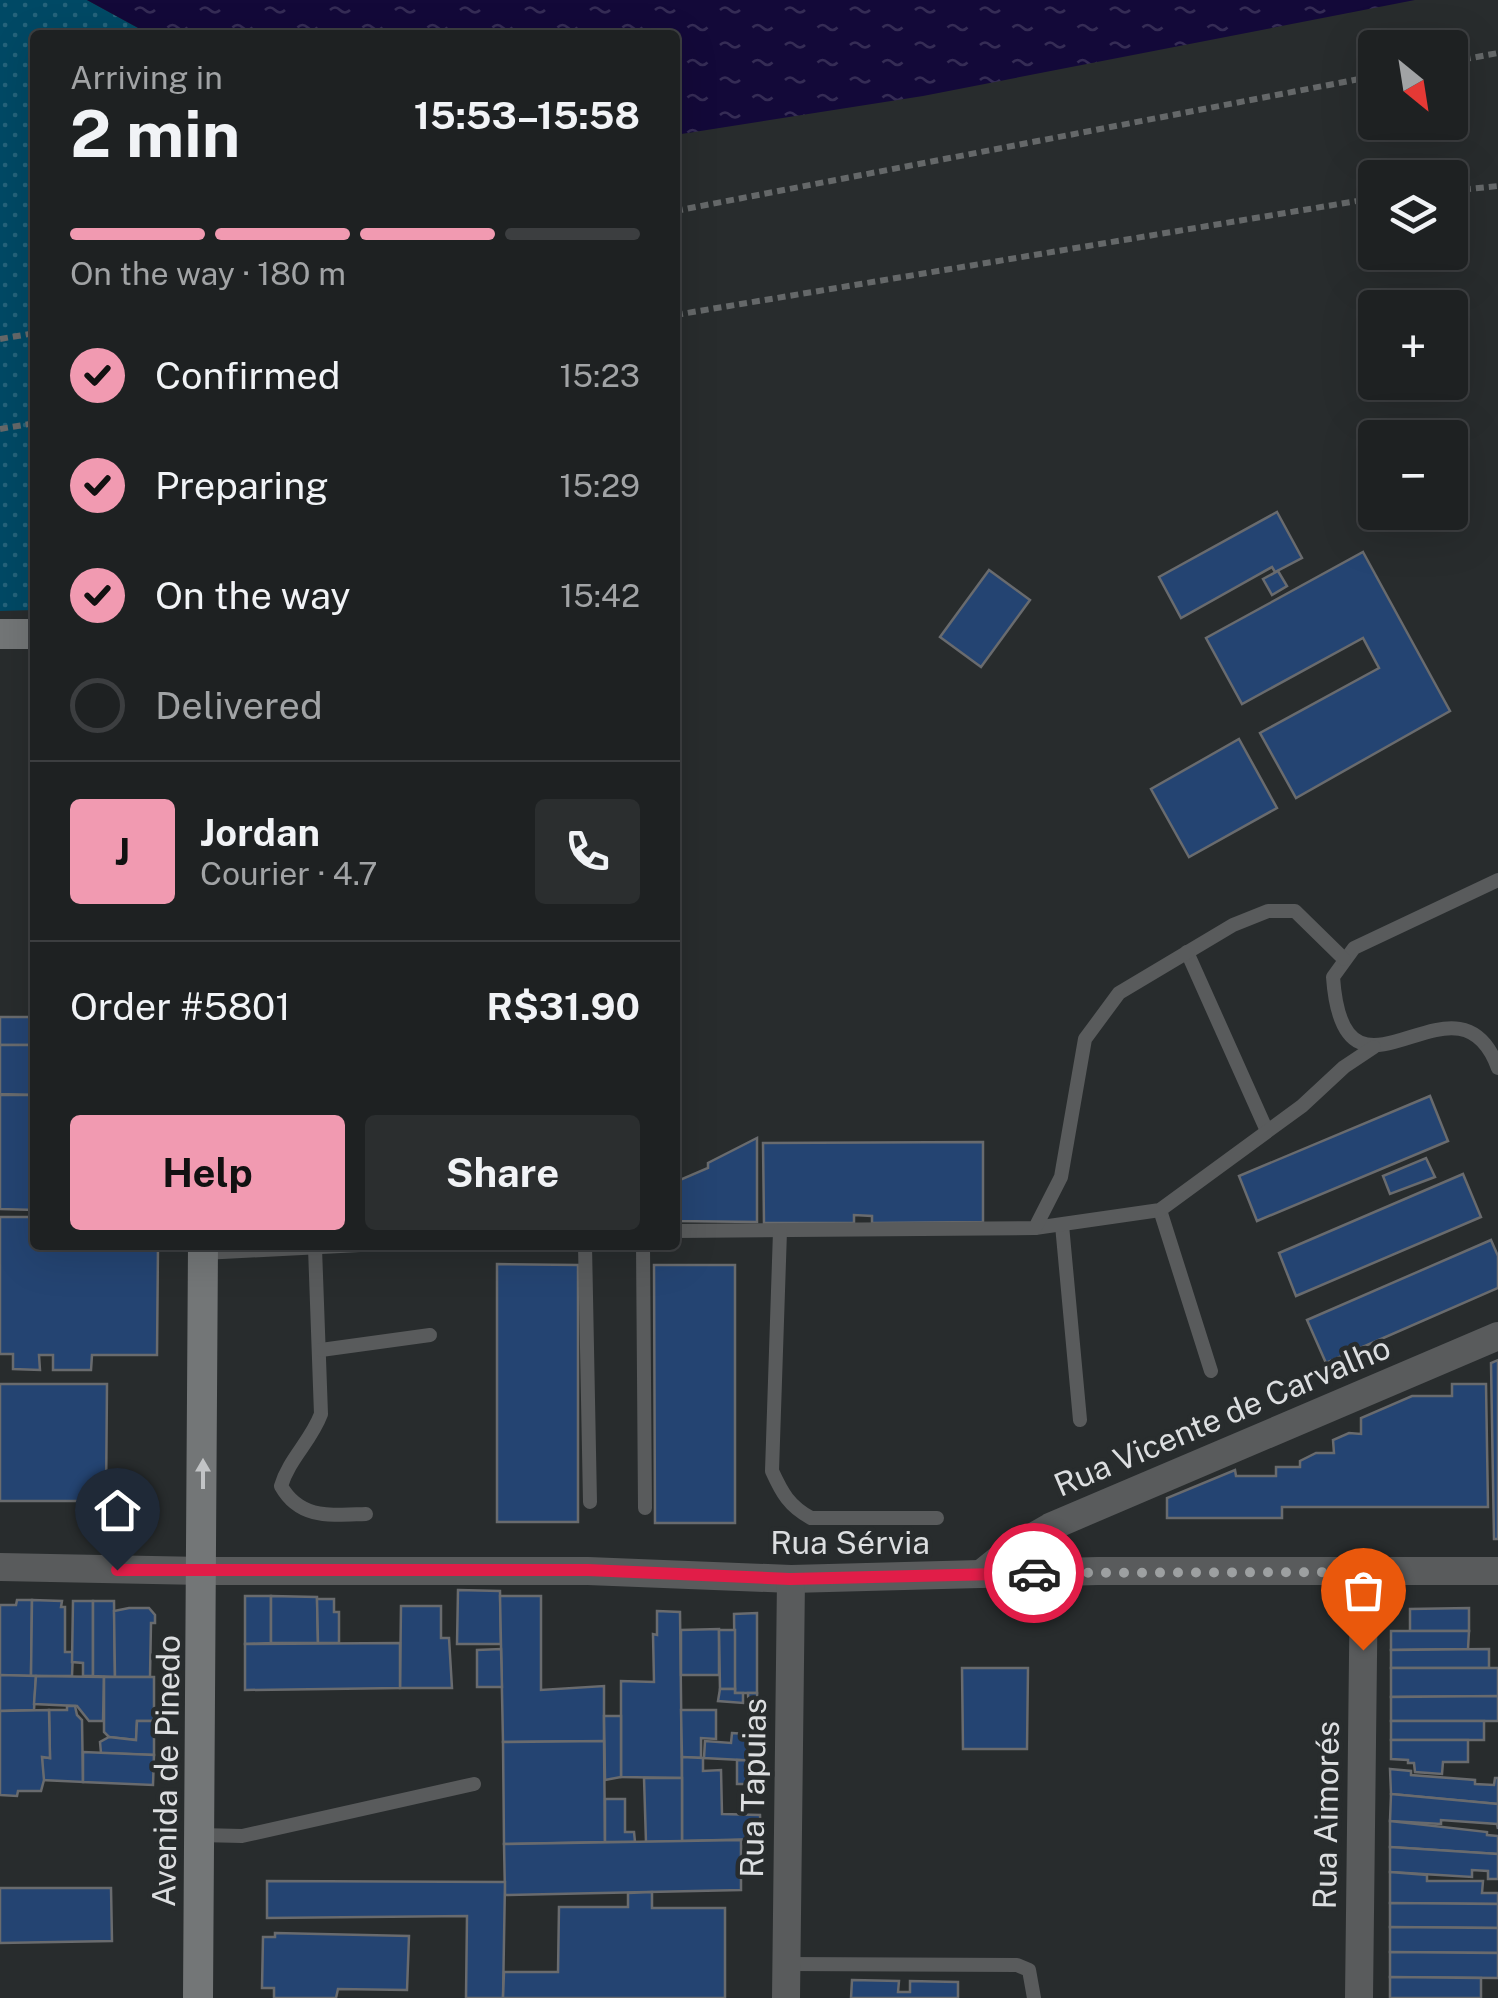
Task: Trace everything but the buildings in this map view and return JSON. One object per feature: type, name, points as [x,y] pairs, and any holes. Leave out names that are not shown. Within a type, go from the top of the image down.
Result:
[{"type":"street","points":[[0,634],[30,634]]},
{"type":"street","name":"Avenida de Pinedo","points":[[198,1998],[203,1250]]},
{"type":"street","name":"Rua Vicente de Carvalho","points":[[980,1574],[1050,1527],[1498,1336]]},
{"type":"street","name":"Rua Sérvia","points":[[0,1567],[588,1570],[790,1579],[980,1574],[1498,1572]]},
{"type":"street","name":"Rua Aimorés","points":[[1359,1998],[1364,1572]]},
{"type":"street","name":"Rua Tapuias","points":[[786,1998],[790,1579]]},
{"type":"lane","points":[[1374,1046],[1358,1044],[1346,1035],[1338,1013],[1333,978],[1344,959],[1354,948],[1498,880]]},
{"type":"lane","points":[[1035,1228],[1062,1176],[1085,1039],[1119,993],[1233,925],[1268,911],[1295,911],[1344,959]]},
{"type":"lane","points":[[1186,952],[1267,1132]]},
{"type":"lane","points":[[680,1232],[1035,1228],[1160,1210],[1267,1132],[1374,1046],[1426,1031],[1461,1030],[1476,1037],[1494,1056],[1498,1068]]},
{"type":"lane","points":[[1160,1210],[1212,1371]]},
{"type":"lane","points":[[1062,1225],[1080,1420]]},
{"type":"lane","points":[[780,1231],[772,1471],[784,1498],[810,1518],[938,1518]]},
{"type":"lane","points":[[316,1250],[321,1414],[316,1428],[286,1469],[281,1486],[289,1500],[317,1516],[366,1514]]},
{"type":"lane","points":[[585,1250],[590,1502]]},
{"type":"lane","points":[[643,1250],[645,1508]]},
{"type":"lane","points":[[320,1350],[430,1335]]},
{"type":"lane","points":[[199,1835],[242,1836],[474,1784]]},
{"type":"lane","points":[[786,1964],[1018,1964],[1029,1970],[1034,1998]]},
{"type":"path","points":[[1468,59],[1498,53]]},
{"type":"path","points":[[680,210],[1358,79]]},
{"type":"path","points":[[1468,188],[1498,186]]},
{"type":"path","points":[[680,314],[1358,201]]},
{"type":"path","points":[[0,339],[30,333]]},
{"type":"path","points":[[0,429],[30,424]]},
{"type":"shaded area","points":[[0,0],[87,0],[142,30],[30,30],[30,610],[0,611]]},
{"type":"water","points":[[87,0],[1415,0],[923,96],[680,134],[680,30],[142,30]]},
{"type":"way so far","points":[[1034,1573],[1364,1572],[1363,1650]]},
{"type":"route","points":[[117,1570],[588,1570],[790,1579],[1034,1573]]}]
